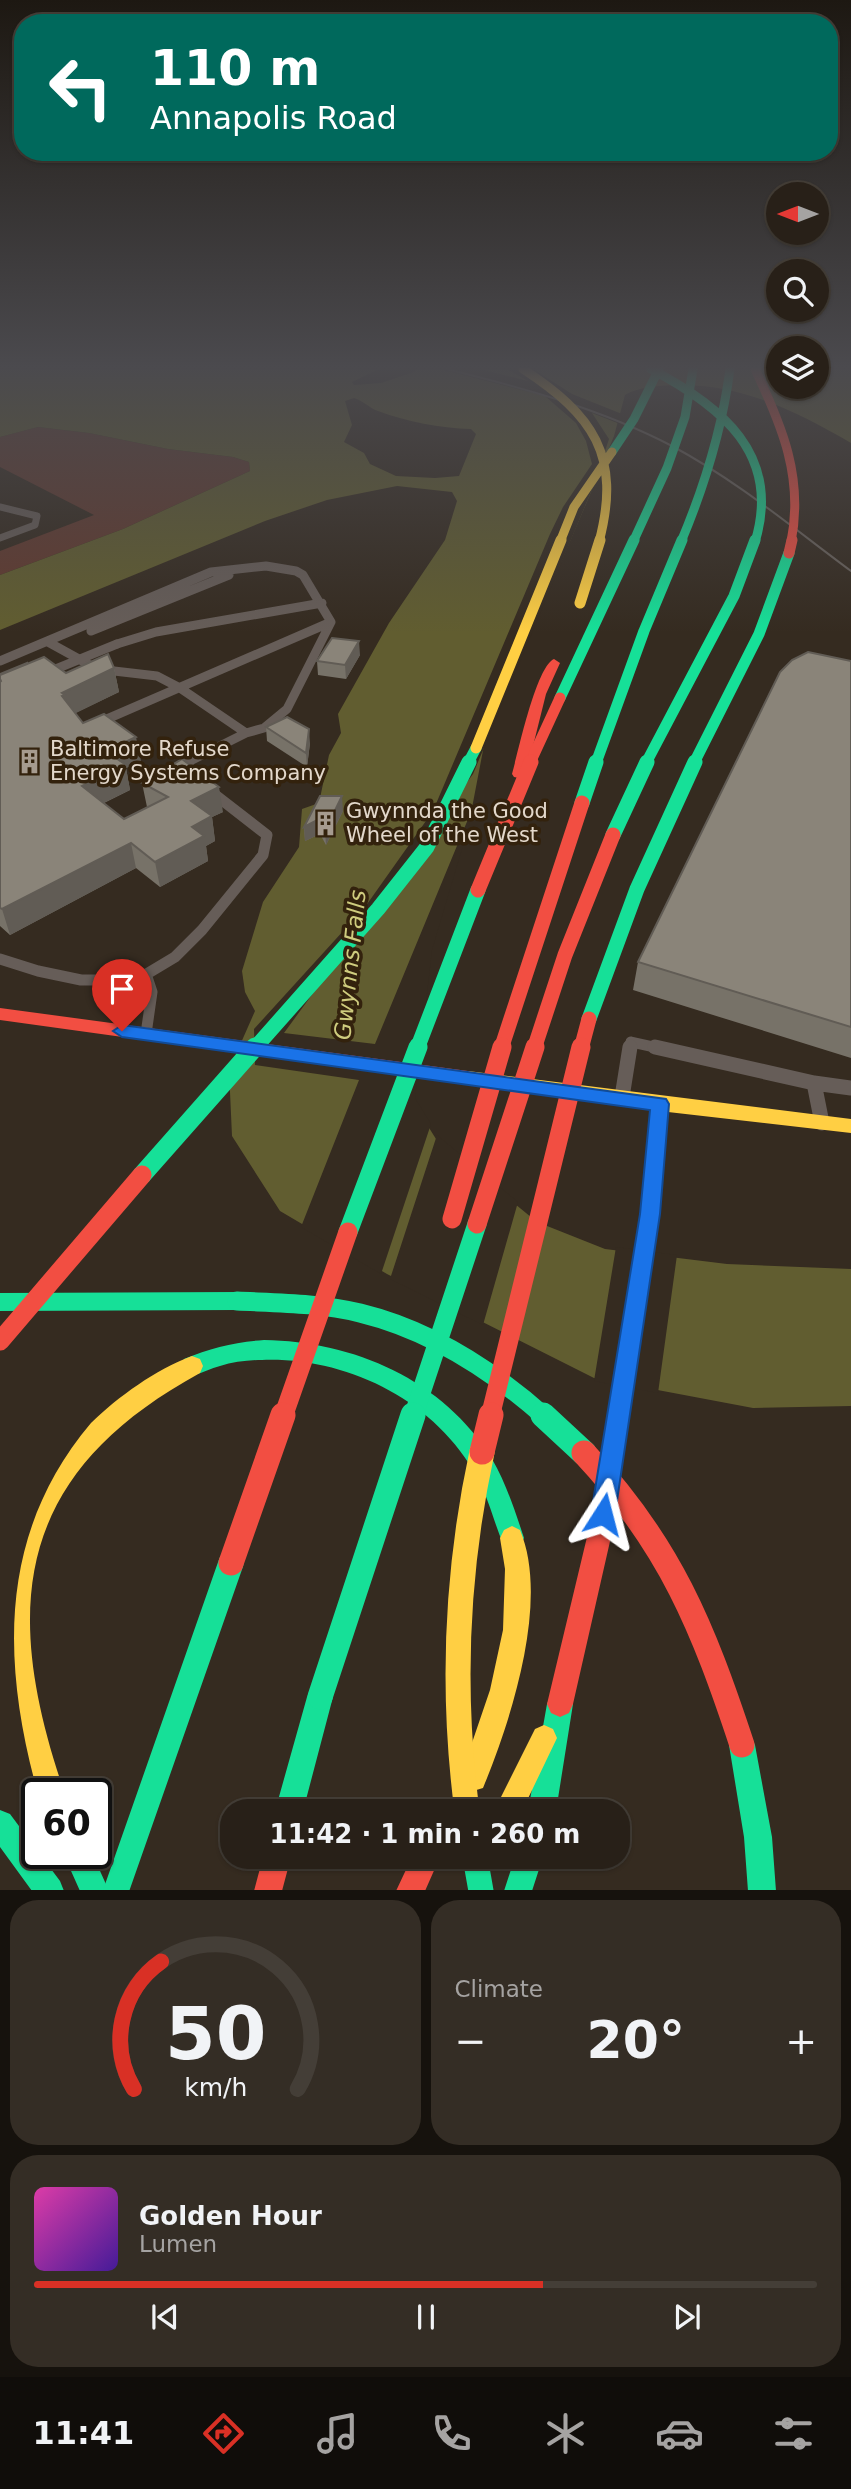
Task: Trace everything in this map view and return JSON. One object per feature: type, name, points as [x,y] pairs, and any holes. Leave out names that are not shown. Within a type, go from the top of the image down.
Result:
[{"type":"main road","points":[[575,616],[593,569],[605,521],[608,492],[605,457]]},
{"type":"main road","points":[[0,1341],[103,1219],[378,909],[427,847],[465,774],[574,507],[608,457]]},
{"type":"main road","points":[[116,1890],[344,1242],[512,802],[671,457]]},
{"type":"main road","points":[[449,1231],[500,1045],[539,926],[620,696],[713,457]]},
{"type":"main road","points":[[320,1697],[573,930],[633,789],[734,592],[756,530],[761,503],[760,481],[750,457]]},
{"type":"main road","points":[[464,1799],[456,1693],[458,1600],[467,1527],[550,1175],[596,999],[618,935],[641,877],[784,577],[797,515],[797,485],[793,457]]},
{"type":"main road","points":[[512,802],[540,694],[559,651]]},
{"type":"main road","points":[[0,1014],[621,1100],[851,1126]]},
{"type":"main road","points":[[544,1799],[559,1710],[599,1537],[650,1214],[660,1104]]},
{"type":"main road","points":[[0,1302],[236,1301],[303,1304],[351,1312],[408,1329],[464,1357],[520,1396],[564,1433],[604,1473],[649,1531],[685,1592],[713,1660],[742,1745],[758,1838],[762,1890]]},
{"type":"main road","points":[[416,1351],[423,1324]]},
{"type":"main road","points":[[44,1778],[29,1742],[16,1678],[11,1631],[14,1586],[25,1537],[54,1485],[94,1435],[135,1399],[176,1372],[227,1354],[273,1348],[314,1353],[386,1374],[432,1401],[475,1451],[502,1502],[516,1550],[520,1601],[516,1648],[469,1799]]},
{"type":"main road","points":[[292,1799],[408,1377]]},
{"type":"main road","points":[[514,1799],[559,1710]]},
{"type":"main road","points":[[454,1799],[492,1720]]},
{"type":"main road","points":[[0,1824],[49,1890]]},
{"type":"main road","points":[[85,1869],[96,1890]]},
{"type":"main road","points":[[268,1890],[274,1869]]},
{"type":"main road","points":[[410,1890],[420,1869]]},
{"type":"main road","points":[[476,1869],[478,1890]]},
{"type":"main road","points":[[478,1890],[485,1869]]},
{"type":"main road","points":[[519,1890],[525,1869]]},
{"type":"lane","points":[[0,507],[37,516],[35,525],[0,538]]},
{"type":"lane","points":[[0,661],[48,642],[75,638],[249,566],[278,566],[296,571],[308,580],[331,622]]},
{"type":"lane","points":[[39,676],[117,644],[156,632],[322,603]]},
{"type":"lane","points":[[100,722],[331,622]]},
{"type":"lane","points":[[189,775],[246,733],[264,728],[287,709],[331,622]]},
{"type":"lane","points":[[48,642],[89,667],[157,676],[180,688],[246,733]]},
{"type":"lane","points":[[0,959],[39,973],[125,979],[160,969],[179,954],[262,855],[268,842],[267,835],[260,829],[189,775],[166,773]]},
{"type":"lane","points":[[146,974],[152,992],[146,1034]]},
{"type":"lane","points":[[621,1100],[631,1042],[814,1083],[851,1088]]},
{"type":"lane","points":[[814,1083],[822,1123]]},
{"type":"shaded area","points":[[0,457],[234,457],[249,462],[250,471],[123,529],[0,575],[0,551],[94,515],[0,467]]},
{"type":"water","name":"Gwynns Falls","points":[[234,457],[366,457],[370,464],[396,476],[435,478],[459,476],[467,457],[605,457],[485,740],[471,813],[429,950],[411,1099],[436,1139],[537,1222],[605,1249],[727,1264],[851,1269],[851,1406],[753,1408],[594,1378],[387,1274],[280,1211],[232,1136],[229,1070],[255,1011],[245,992],[242,971],[263,902],[299,847],[302,809],[319,803],[329,755],[341,733],[338,714],[389,623],[445,540],[457,501],[452,492],[397,486],[327,500],[265,521],[0,630],[0,575],[123,529],[250,471],[249,462]]},
{"type":"pier","points":[[590,457],[603,457],[593,487],[473,774],[284,1033],[375,1044],[478,795],[432,950],[415,1098],[431,1124],[381,1274],[301,1227],[359,1080],[255,1065],[254,1029],[365,907],[433,811],[550,534],[563,507],[592,464]]},
{"type":"pier","points":[[437,1135],[518,1202],[483,1325],[390,1279]]},
{"type":"pier","points":[[616,1247],[677,1255],[658,1393],[594,1381]]},
{"type":"building","points":[[332,638],[359,641],[345,665],[317,661]]},
{"type":"building","points":[[808,652],[851,661],[851,1027],[638,962],[780,672],[792,660]]},
{"type":"building","points":[[108,654],[114,668],[62,693],[65,695],[62,696],[83,723],[104,714],[136,737],[106,751],[126,765],[82,786],[124,819],[168,797],[142,783],[182,759],[219,787],[191,801],[212,816],[192,827],[204,836],[155,862],[131,843],[2,909],[0,675],[44,657],[66,673]]},
{"type":"building","points":[[287,717],[309,729],[306,753],[266,727]]},
{"type":"building","points":[[320,796],[342,796],[325,831],[319,819],[304,827]]},
{"type":"tram line","points":[[693,457],[741,489],[851,571]]},
{"type":"traffic: fast","points":[[560,698],[671,457]]},
{"type":"traffic: fast","points":[[582,803],[635,656],[712,457]]},
{"type":"traffic: fast","points":[[613,835],[667,721],[719,626],[747,565],[757,535],[761,506],[760,479],[753,457]]},
{"type":"traffic: fast","points":[[589,1019],[611,953],[650,857],[759,634],[789,553]]},
{"type":"traffic: fast","points":[[142,1175],[378,909],[427,847],[476,748]]},
{"type":"traffic: fast","points":[[348,1232],[478,890]]},
{"type":"traffic: fast","points":[[320,1697],[477,1224]]},
{"type":"traffic: fast","points":[[0,1302],[237,1301]]},
{"type":"traffic: fast","points":[[237,1301],[345,1310],[423,1335],[453,1350],[509,1387],[584,1453]]},
{"type":"traffic: fast","points":[[192,1366],[234,1353],[278,1350],[308,1353],[381,1374],[412,1391],[440,1412],[464,1438],[484,1467],[500,1501],[512,1538]]},
{"type":"traffic: fast","points":[[116,1890],[231,1563]]},
{"type":"traffic: fast","points":[[292,1799],[320,1697]]},
{"type":"traffic: fast","points":[[544,1799],[560,1704]]},
{"type":"traffic: fast","points":[[742,1745],[758,1837],[762,1890]]},
{"type":"traffic: fast","points":[[0,1824],[49,1890]]},
{"type":"traffic: fast","points":[[85,1869],[95,1890]]},
{"type":"traffic: fast","points":[[477,1869],[481,1890]]},
{"type":"traffic: fast","points":[[518,1890],[525,1869]]},
{"type":"traffic: slow","points":[[580,603],[596,557],[606,508],[607,484],[603,457]]},
{"type":"traffic: slow","points":[[476,748],[574,507],[608,457]]},
{"type":"traffic: slow","points":[[468,1078],[660,1104],[650,1214],[613,1450]]},
{"type":"traffic: slow","points":[[660,1104],[851,1126]]},
{"type":"traffic: slow","points":[[45,1778],[22,1710],[12,1651],[12,1591],[27,1530],[42,1500],[84,1445],[135,1400],[192,1366]]},
{"type":"traffic: slow","points":[[465,1799],[457,1721],[457,1631],[465,1541],[482,1452]]},
{"type":"traffic: slow","points":[[473,1778],[502,1690],[516,1630],[517,1569],[512,1538]]},
{"type":"traffic: slow","points":[[514,1799],[544,1738]]},
{"type":"traffic: jam","points":[[789,553],[796,501],[791,457]]},
{"type":"traffic: jam","points":[[519,774],[540,694],[554,663]]},
{"type":"traffic: jam","points":[[478,890],[512,802],[560,698]]},
{"type":"traffic: jam","points":[[452,1219],[509,1022],[582,803]]},
{"type":"traffic: jam","points":[[477,1224],[565,955],[613,835]]},
{"type":"traffic: jam","points":[[0,1014],[468,1078]]},
{"type":"traffic: jam","points":[[482,1452],[558,1135],[589,1019]]},
{"type":"traffic: jam","points":[[0,1341],[142,1175]]},
{"type":"traffic: jam","points":[[231,1563],[348,1232]]},
{"type":"traffic: jam","points":[[560,1704],[599,1537],[613,1450]]},
{"type":"traffic: jam","points":[[584,1453],[641,1519],[682,1589],[714,1664],[742,1745]]},
{"type":"traffic: jam","points":[[268,1890],[274,1869]]},
{"type":"traffic: jam","points":[[410,1890],[420,1869]]},
{"type":"place","name":"Baltimore Refuse Energy Systems Company","points":[[30,761]]},
{"type":"place","name":"Gwynnda the Good Wheel of the West","points":[[326,823]]},
{"type":"route","points":[[122,1031],[660,1104],[650,1214],[603,1514]]}]
